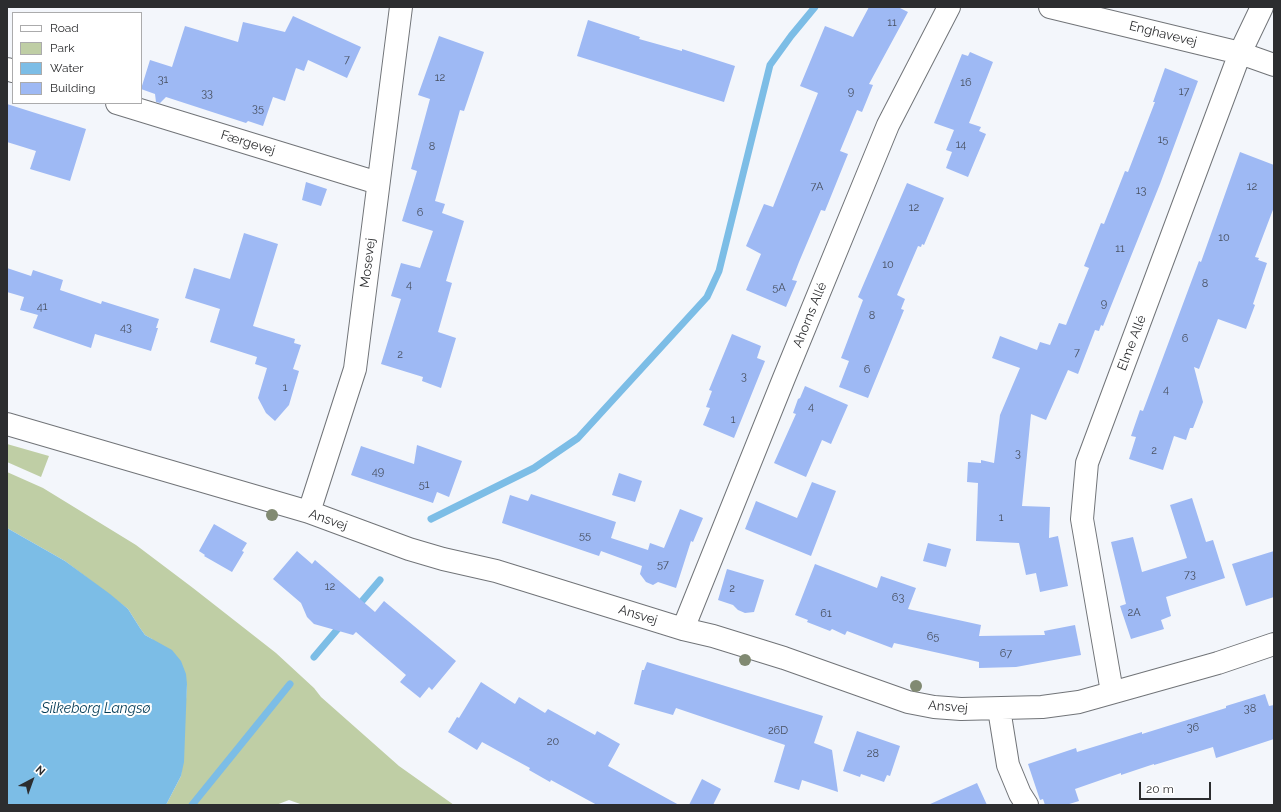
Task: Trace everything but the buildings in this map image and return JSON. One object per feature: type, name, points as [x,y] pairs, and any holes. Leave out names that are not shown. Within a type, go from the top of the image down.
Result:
[{"type":"street","name":"Mosevej","points":[[309,512],[355,369],[401,7]]},
{"type":"street","name":"Ahorns Allé","points":[[683,629],[888,125],[949,7]]},
{"type":"street","name":"Enghavevej","points":[[1050,7],[1240,53],[1274,65]]},
{"type":"street","name":"Elme Allé","points":[[1112,692],[1082,520],[1087,463],[1240,53],[1262,7]]},
{"type":"street","name":"Færgevej","points":[[120,104],[378,183]]},
{"type":"street","name":"Ansvej","points":[[7,424],[309,512],[409,549],[443,559],[496,571],[683,629],[784,658],[908,702],[934,707],[961,709],[1042,707],[1079,702],[1218,663],[1274,644]]},
{"type":"street","points":[[999,708],[1008,765],[1020,794],[1027,805]]},
{"type":"green space","points":[[7,444],[49,456],[41,477],[7,462]]},
{"type":"green space","points":[[7,472],[43,488],[136,545],[276,653],[314,688],[321,697],[399,766],[454,805],[303,805],[289,800],[276,805],[166,805],[181,776],[187,684],[152,639],[145,635],[128,609],[65,561],[7,528]]},
{"type":"water","name":"Silkeborg Langsø","points":[[7,528],[65,561],[110,594],[128,609],[145,635],[172,650],[181,661],[186,674],[187,684],[184,762],[181,776],[166,805],[7,805]]},
{"type":"waterway","points":[[431,519],[534,468],[578,438],[707,297],[719,271],[770,65],[815,7]]},
{"type":"waterway","points":[[357,607],[380,580]]},
{"type":"waterway","points":[[314,657],[342,624]]},
{"type":"waterway","points":[[192,805],[290,684]]}]
